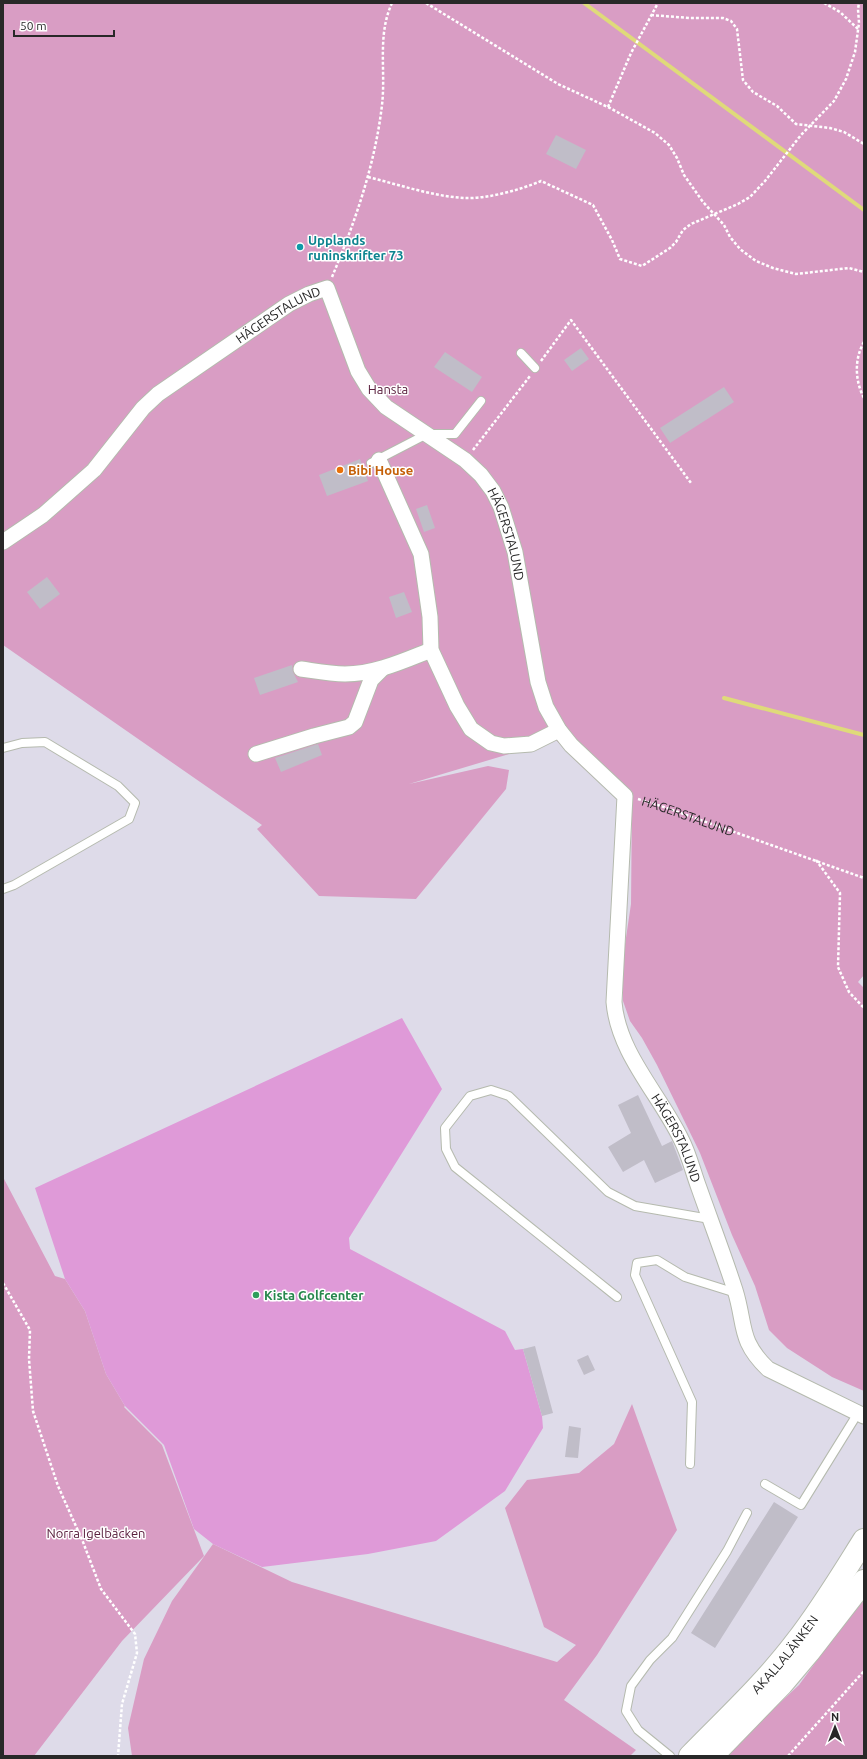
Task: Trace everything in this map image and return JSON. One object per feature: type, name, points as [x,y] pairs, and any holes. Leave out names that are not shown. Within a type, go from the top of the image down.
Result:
[{"type":"main road","name":"AKALLALÄNKEN","points":[[690,1756],[767,1677],[796,1642],[832,1592],[864,1540]]},
{"type":"main road","name":"AKALLALÄNKEN","points":[[712,1756],[786,1678],[814,1646],[864,1580]]},
{"type":"street","name":"HÄGERSTALUND","points":[[3,542],[43,515],[94,470],[143,408],[158,394],[289,304],[317,290],[327,288],[358,371],[370,389],[386,407],[465,460],[481,475],[501,507],[515,552],[538,682],[546,707],[559,730],[571,745],[625,796],[614,1002],[615,1016],[625,1044],[681,1140],[736,1293],[743,1329],[749,1345],[758,1359],[768,1369],[861,1414]]},
{"type":"street","points":[[375,461],[421,554],[430,617],[431,650],[457,706],[471,728],[485,740],[504,746],[531,744],[559,730]]},
{"type":"street","points":[[301,669],[343,674],[362,673],[382,669],[431,650]]},
{"type":"street","points":[[256,754],[349,727],[356,722],[371,680],[382,669]]},
{"type":"lane","points":[[521,353],[536,368]]},
{"type":"lane","points":[[375,461],[427,434],[455,434],[482,401]]},
{"type":"lane","points":[[3,748],[22,743],[45,742],[118,786],[135,803],[129,820],[14,885],[3,889]]},
{"type":"lane","points":[[617,1297],[455,1167],[446,1149],[445,1128],[470,1096],[491,1090],[509,1096],[608,1192],[635,1206],[710,1219]]},
{"type":"lane","points":[[690,1464],[692,1402],[635,1275],[637,1263],[657,1260],[685,1277],[736,1293]]},
{"type":"lane","points":[[765,1484],[800,1505],[861,1414]]},
{"type":"lane","points":[[670,1756],[638,1730],[626,1711],[630,1686],[650,1660],[672,1638],[726,1551],[747,1512]]},
{"type":"path","points":[[327,288],[344,248],[368,177],[373,157],[382,104],[383,36],[392,3]]},
{"type":"path","points":[[426,3],[558,84],[608,107],[655,133],[669,145],[678,158],[684,175],[724,225],[730,237],[740,249],[756,261],[773,268],[796,274],[850,268],[864,272]]},
{"type":"path","points":[[608,107],[634,48],[658,3]]},
{"type":"path","points":[[824,3],[840,12],[859,30]]},
{"type":"path","points":[[368,177],[410,189],[465,198],[488,196],[542,181],[593,205],[612,240],[620,259],[642,266],[670,248],[676,242],[683,230],[691,224],[750,198],[765,181],[788,150],[809,126],[831,105],[852,61],[859,30],[859,3]]},
{"type":"path","points":[[651,15],[689,18],[723,18],[731,21],[737,29],[743,80],[753,92],[777,106],[796,124],[830,128],[844,132],[864,144]]},
{"type":"path","points":[[465,460],[571,320],[691,483]]},
{"type":"path","points":[[864,342],[859,351],[856,372],[864,398]]},
{"type":"path","name":"HÄGERSTALUND","points":[[625,796],[664,806],[864,878]]},
{"type":"path","points":[[816,860],[840,894],[838,967],[850,992],[864,1008]]},
{"type":"path","points":[[3,1283],[30,1330],[29,1359],[33,1411],[58,1486],[84,1542],[101,1589],[135,1634],[137,1653],[122,1704],[118,1756]]},
{"type":"path","points":[[788,1756],[864,1671]]},
{"type":"green space","name":"Hansta","points":[[3,3],[864,3],[864,975],[858,982],[864,988],[864,1391],[832,1377],[787,1348],[769,1330],[755,1286],[732,1235],[700,1153],[657,1065],[642,1038],[630,1021],[623,1001],[623,958],[631,904],[632,802],[594,778],[556,740],[409,784],[488,766],[509,770],[506,789],[416,899],[319,896],[257,829],[262,825],[3,645]]},
{"type":"green space","name":"Norra Igelbäcken","points":[[3,1177],[55,1276],[65,1279],[85,1311],[106,1374],[125,1406],[124,1407],[162,1445],[204,1556],[122,1641],[34,1756],[3,1756]]},
{"type":"green space","points":[[632,1404],[677,1530],[597,1655],[564,1700],[636,1750],[630,1756],[132,1756],[128,1728],[144,1659],[172,1601],[213,1544],[292,1582],[557,1662],[576,1645],[544,1627],[505,1508],[527,1480],[579,1473],[614,1444]]},
{"type":"green space","points":[[864,1596],[864,1756],[723,1756],[799,1685]]},
{"type":"shaded area","name":"Kista Golfcenter","points":[[402,1018],[442,1089],[349,1238],[350,1249],[505,1331],[515,1350],[523,1349],[542,1416],[543,1428],[505,1491],[436,1541],[368,1554],[262,1567],[213,1544],[194,1529],[164,1445],[125,1406],[106,1374],[85,1311],[65,1279],[35,1188]]},
{"type":"building","points":[[556,135],[586,150],[576,169],[546,154]]},
{"type":"building","points":[[581,348],[589,359],[572,371],[564,360]]},
{"type":"building","points":[[445,352],[482,377],[472,392],[434,367]]},
{"type":"building","points":[[724,387],[734,402],[670,443],[660,428]]},
{"type":"building","points":[[360,459],[368,481],[327,496],[319,475]]},
{"type":"building","points":[[427,505],[435,528],[424,532],[416,509]]},
{"type":"building","points":[[47,577],[60,594],[40,609],[27,592]]},
{"type":"building","points":[[404,592],[412,612],[396,618],[389,597]]},
{"type":"building","points":[[292,665],[293,672],[298,682],[260,695],[254,678]]},
{"type":"building","points":[[318,744],[322,755],[281,772],[275,758]]},
{"type":"building","points":[[638,1095],[662,1146],[672,1141],[683,1170],[655,1183],[644,1160],[623,1172],[608,1147],[631,1133],[618,1105]]},
{"type":"building","points":[[535,1346],[553,1413],[542,1416],[523,1349]]},
{"type":"building","points":[[588,1355],[595,1370],[584,1375],[577,1360]]},
{"type":"building","points":[[569,1426],[581,1428],[578,1458],[565,1457]]},
{"type":"building","points":[[774,1502],[798,1517],[715,1648],[691,1633]]},
{"type":"waterway","points":[[584,3],[864,210]]},
{"type":"waterway","points":[[724,698],[864,735]]},
{"type":"place","name":"Upplands runinskrifter 73","points":[[300,247]]},
{"type":"place","name":"Bibi House","points":[[340,470]]},
{"type":"place","name":"Kista Golfcenter","points":[[256,1295]]}]
